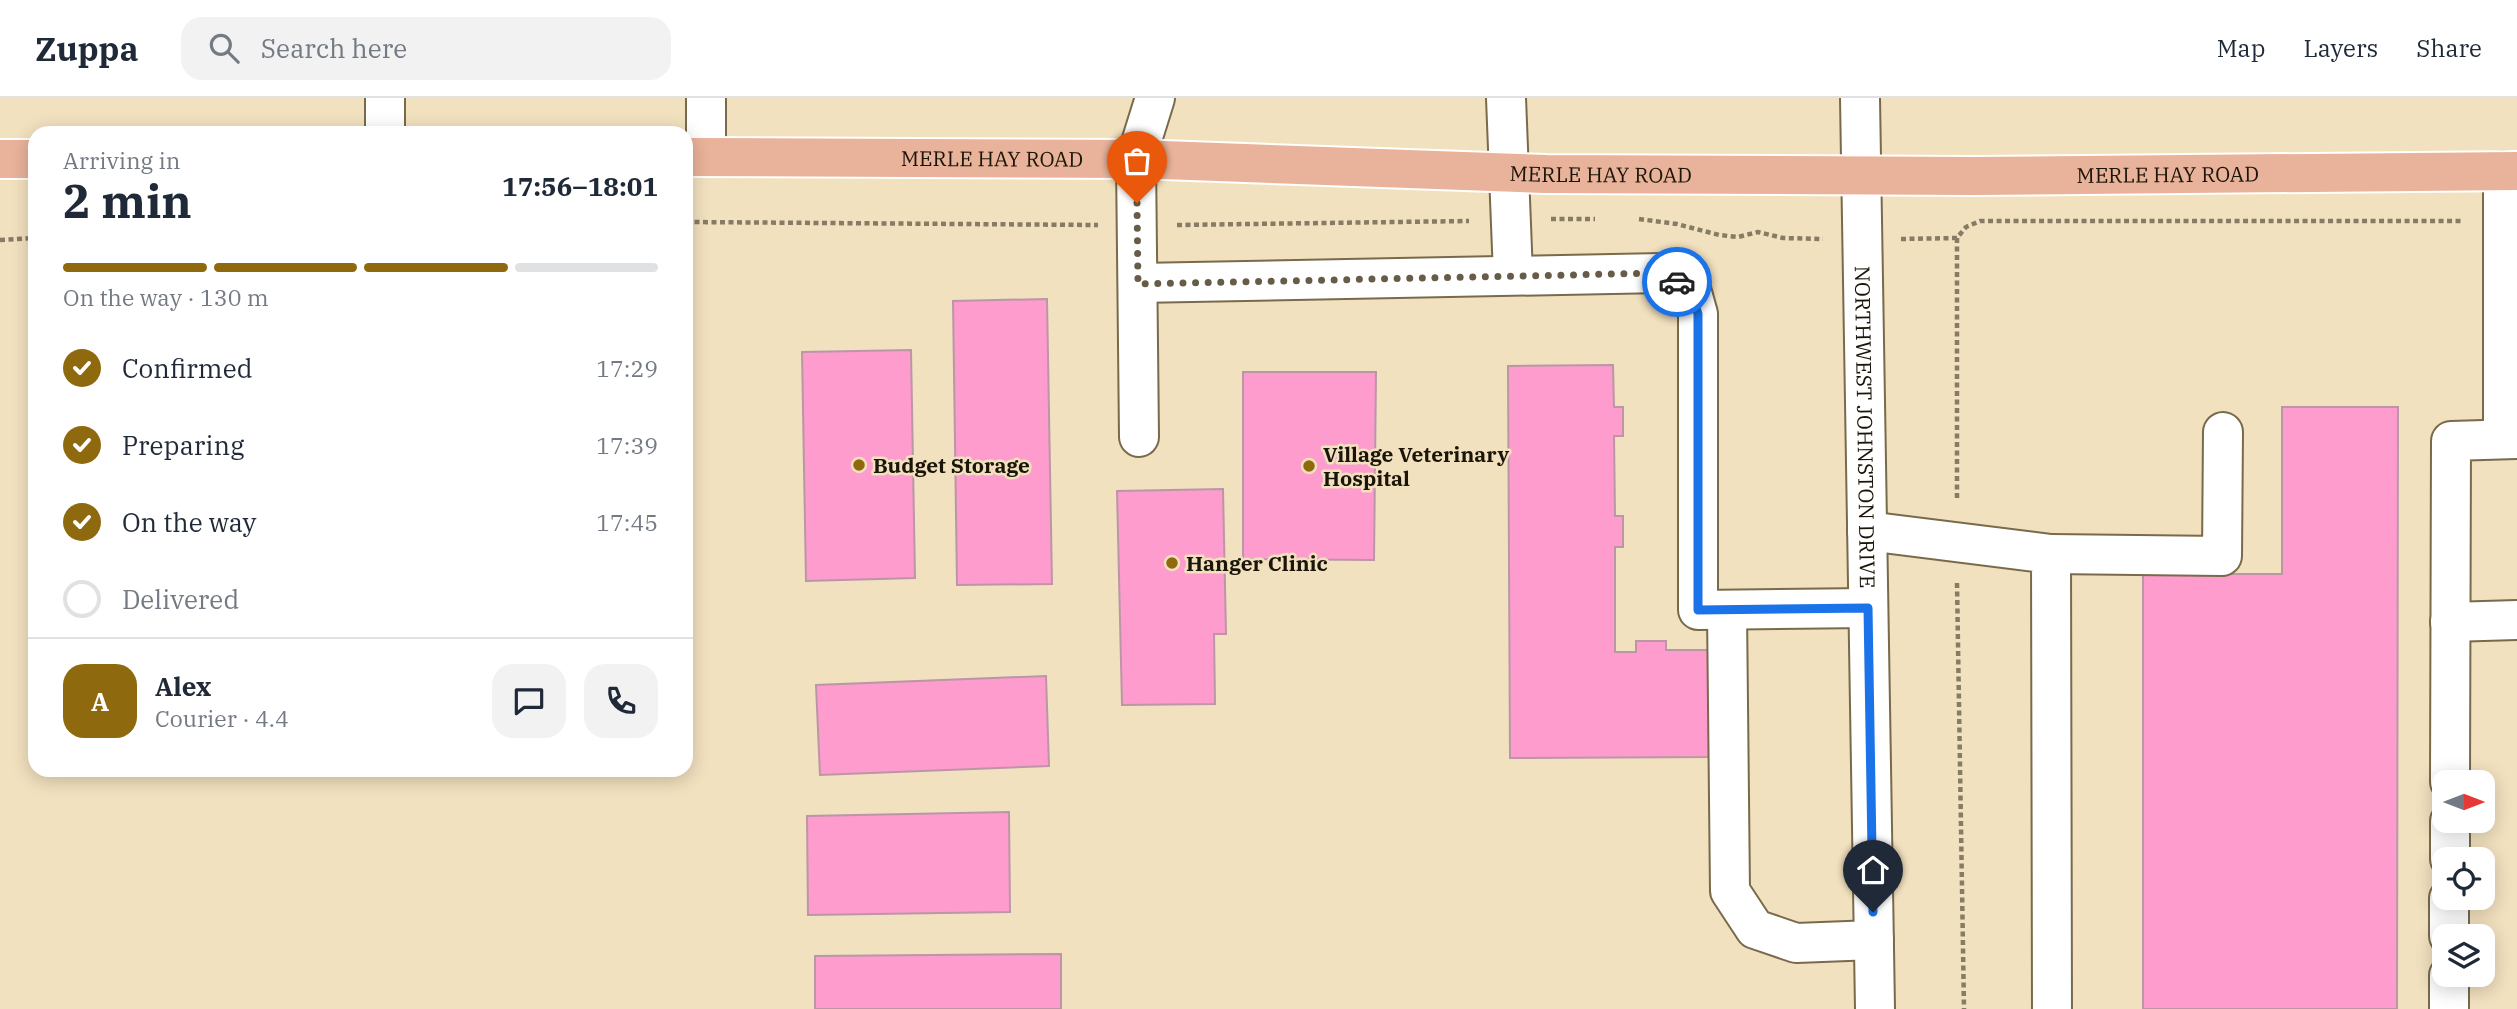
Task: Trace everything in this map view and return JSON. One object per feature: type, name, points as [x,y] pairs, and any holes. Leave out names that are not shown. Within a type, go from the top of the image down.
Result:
[{"type":"main road","name":"MERLE HAY ROAD","points":[[696,157],[1136,159],[1507,172],[1988,176],[2510,171]]},
{"type":"main road","points":[[0,159],[28,159]]},
{"type":"street","points":[[385,98],[385,126]]},
{"type":"street","points":[[696,157],[706,98]]},
{"type":"street","points":[[1139,437],[1136,159],[1155,98]]},
{"type":"street","points":[[1506,98],[1513,275]]},
{"type":"street","name":"NORTHWEST JOHNSTON DRIVE","points":[[1860,98],[1875,1009]]},
{"type":"street","points":[[2450,770],[2451,441],[2510,439],[2503,221],[2510,171]]},
{"type":"street","points":[[1138,284],[1663,273],[1690,289],[1698,314],[1698,610],[1868,608]]},
{"type":"street","points":[[1867,531],[2051,554],[2222,556],[2223,432]]},
{"type":"street","points":[[2051,554],[2052,1009]]},
{"type":"street","points":[[1727,611],[1730,891],[1755,929],[1796,943],[1874,940]]},
{"type":"street","points":[[2450,622],[2517,620]]},
{"type":"street","points":[[2449,987],[2449,1009]]},
{"type":"path","points":[[693,222],[1137,225],[1602,219]]},
{"type":"path","points":[[1627,219],[1677,224],[1738,237],[1758,232],[1783,238],[1956,238]]},
{"type":"path","points":[[1964,1009],[1956,541],[1956,238],[1966,227],[1980,221],[2503,221]]},
{"type":"path","points":[[0,240],[28,238]]},
{"type":"building","points":[[1047,299],[1052,584],[957,585],[953,301]]},
{"type":"building","name":"Budget Storage","points":[[911,350],[915,578],[806,581],[802,352]]},
{"type":"building","points":[[1613,365],[1614,407],[1623,407],[1623,436],[1614,436],[1615,516],[1623,516],[1623,547],[1615,547],[1615,652],[1636,652],[1636,641],[1666,641],[1666,650],[1708,650],[1709,757],[1510,758],[1508,366]]},
{"type":"building","name":"Village Veterinary Hospital","points":[[1243,372],[1376,372],[1374,560],[1243,559]]},
{"type":"building","points":[[2282,407],[2398,407],[2397,1009],[2143,1009],[2143,574],[2282,574]]},
{"type":"building","name":"Hanger Clinic","points":[[1223,489],[1226,634],[1214,634],[1215,704],[1122,705],[1117,491]]},
{"type":"building","points":[[1046,676],[1049,766],[820,775],[816,685]]},
{"type":"building","points":[[1009,812],[1010,912],[808,915],[807,816]]},
{"type":"building","points":[[1061,954],[1061,1009],[815,1009],[815,956]]},
{"type":"way so far","points":[[1137,203],[1138,284],[1663,273],[1677,282]]},
{"type":"place","name":"Budget Storage","points":[[859,465]]},
{"type":"place","name":"Village Veterinary Hospital","points":[[1309,466]]},
{"type":"place","name":"Hanger Clinic","points":[[1172,563]]},
{"type":"route","points":[[1677,282],[1690,289],[1698,314],[1698,610],[1868,608],[1873,912]]}]
